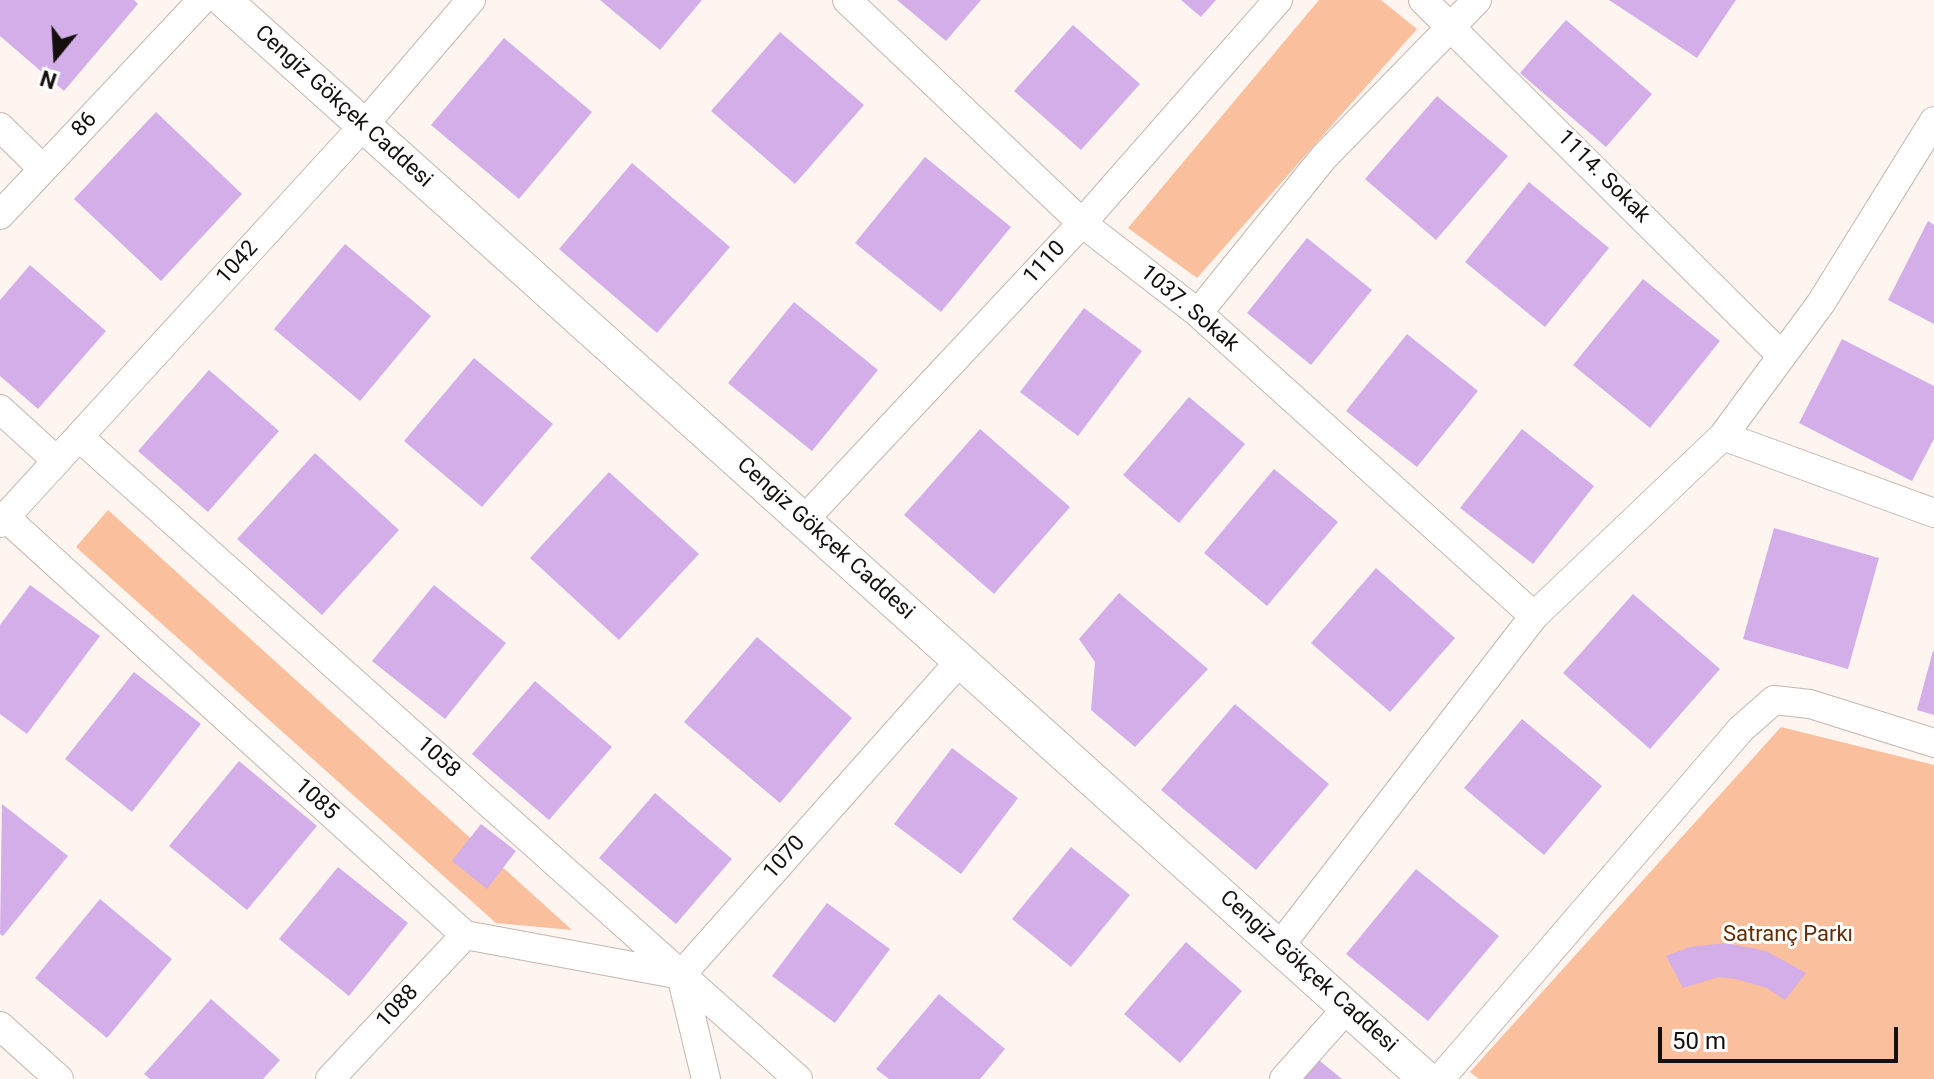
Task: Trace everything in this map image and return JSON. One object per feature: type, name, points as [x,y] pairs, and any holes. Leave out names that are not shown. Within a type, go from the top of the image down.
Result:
[{"type":"street","name":"86","points":[[0,215],[202,0]]},
{"type":"street","name":"Cengiz Gökçek Caddesi","points":[[224,0],[1426,1079]]},
{"type":"street","name":"1042","points":[[3,520],[364,125],[471,0]]},
{"type":"street","name":"1037. Sokak","points":[[847,0],[1082,223],[1198,313],[1534,616]]},
{"type":"street","name":"1110","points":[[804,520],[1082,223],[1278,0]]},
{"type":"street","name":"1114. Sokak","points":[[1423,0],[1782,356]]},
{"type":"street","points":[[1198,313],[1324,157],[1477,0]]},
{"type":"street","points":[[1279,947],[1534,616],[1723,436],[1821,303],[1934,121]]},
{"type":"street","points":[[0,127],[43,169]]},
{"type":"street","points":[[0,409],[57,461]]},
{"type":"street","points":[[1723,436],[1934,513]]},
{"type":"street","name":"1058","points":[[79,437],[798,1079]]},
{"type":"street","name":"1085","points":[[3,520],[465,935]]},
{"type":"street","name":"1070","points":[[681,975],[960,661]]},
{"type":"street","points":[[1440,1079],[1741,729],[1774,700],[1810,704],[1934,743]]},
{"type":"street","points":[[465,935],[681,975],[706,1079]]},
{"type":"street","name":"1088","points":[[330,1079],[465,935]]},
{"type":"street","points":[[1284,1079],[1347,1008]]},
{"type":"street","points":[[0,1026],[59,1079]]},
{"type":"green space","points":[[1319,0],[1381,0],[1417,29],[1197,278],[1128,228]]},
{"type":"green space","points":[[108,510],[572,930],[496,923],[76,547]]},
{"type":"green space","name":"Satranç Parkı","points":[[1781,727],[1934,765],[1934,1079],[1479,1079],[1470,1072]]},
{"type":"building","points":[[0,0],[134,0],[138,4],[64,91],[0,36]]},
{"type":"building","points":[[600,0],[702,0],[660,50]]},
{"type":"building","points":[[897,0],[981,0],[946,41]]},
{"type":"building","points":[[1181,0],[1216,0],[1201,17]]},
{"type":"building","points":[[1609,0],[1736,0],[1697,58]]},
{"type":"building","points":[[1566,20],[1652,94],[1606,147],[1520,73]]},
{"type":"building","points":[[1073,25],[1140,84],[1081,150],[1014,91]]},
{"type":"building","points":[[780,32],[864,105],[795,184],[711,111]]},
{"type":"building","points":[[504,38],[592,112],[519,199],[431,125]]},
{"type":"building","points":[[1437,96],[1508,156],[1436,240],[1365,179]]},
{"type":"building","points":[[156,112],[242,194],[161,281],[74,199]]},
{"type":"building","points":[[925,157],[1011,227],[941,312],[855,243]]},
{"type":"building","points":[[632,163],[730,247],[657,333],[559,249]]},
{"type":"building","points":[[1529,182],[1609,248],[1545,327],[1465,262]]},
{"type":"building","points":[[1928,221],[1934,225],[1934,324],[1888,300]]},
{"type":"building","points":[[1307,238],[1372,290],[1311,365],[1247,313]]},
{"type":"building","points":[[345,244],[431,316],[360,401],[274,329]]},
{"type":"building","points":[[30,265],[106,331],[38,409],[0,376],[0,300]]},
{"type":"building","points":[[1643,279],[1720,341],[1650,428],[1573,365]]},
{"type":"building","points":[[794,302],[878,370],[812,451],[728,383]]},
{"type":"building","points":[[1084,308],[1142,351],[1078,436],[1020,392]]},
{"type":"building","points":[[1407,334],[1478,391],[1417,467],[1346,411]]},
{"type":"building","points":[[1842,339],[1934,386],[1934,439],[1912,481],[1799,423]]},
{"type":"building","points":[[474,358],[553,424],[482,507],[404,441]]},
{"type":"building","points":[[209,370],[279,431],[208,512],[138,451]]},
{"type":"building","points":[[1189,397],[1245,444],[1179,523],[1123,475]]},
{"type":"building","points":[[980,429],[1070,507],[994,594],[904,515]]},
{"type":"building","points":[[1522,429],[1594,486],[1533,564],[1460,508]]},
{"type":"building","points":[[315,453],[399,530],[322,615],[237,539]]},
{"type":"building","points":[[1274,469],[1338,522],[1267,606],[1204,553]]},
{"type":"building","points":[[609,472],[699,554],[619,640],[530,558]]},
{"type":"building","points":[[1774,528],[1879,558],[1848,669],[1743,639]]},
{"type":"building","points":[[1376,568],[1455,638],[1390,712],[1311,643]]},
{"type":"building","points":[[30,585],[100,636],[27,734],[0,714],[0,625]]},
{"type":"building","points":[[434,585],[506,643],[445,719],[372,661]]},
{"type":"building","points":[[1119,593],[1208,669],[1135,747],[1091,710],[1095,662],[1079,639]]},
{"type":"building","points":[[1633,594],[1720,669],[1650,749],[1563,673]]},
{"type":"building","points":[[757,637],[852,718],[780,803],[684,722]]},
{"type":"building","points":[[1934,652],[1934,715],[1917,710]]},
{"type":"building","points":[[134,672],[201,724],[132,812],[65,759]]},
{"type":"building","points":[[535,681],[612,747],[549,820],[472,754]]},
{"type":"building","points":[[1235,704],[1329,784],[1256,870],[1161,790]]},
{"type":"building","points":[[1522,719],[1602,786],[1544,855],[1464,788]]},
{"type":"building","points":[[952,748],[1018,798],[961,874],[894,824]]},
{"type":"building","points":[[239,761],[317,826],[247,910],[169,846]]},
{"type":"building","points":[[655,793],[732,859],[676,924],[599,858]]},
{"type":"building","points":[[2,804],[68,856],[3,936],[0,934]]},
{"type":"building","points":[[481,824],[516,851],[487,889],[452,861]]},
{"type":"building","points":[[1071,847],[1130,895],[1071,967],[1012,919]]},
{"type":"building","points":[[338,867],[408,923],[349,996],[279,939]]},
{"type":"building","points":[[1416,869],[1499,936],[1428,1021],[1346,954]]},
{"type":"building","points":[[100,899],[172,959],[107,1038],[35,978]]},
{"type":"building","points":[[827,903],[890,949],[835,1023],[772,976]]},
{"type":"building","points":[[1186,942],[1242,991],[1180,1063],[1124,1014]]},
{"type":"building","points":[[1726,943],[1766,951],[1806,973],[1785,1000],[1767,988],[1736,979],[1718,977],[1683,988],[1666,956],[1690,947]]},
{"type":"building","points":[[939,994],[1005,1049],[980,1079],[889,1079],[876,1069]]},
{"type":"building","points":[[211,999],[280,1060],[263,1079],[150,1079],[144,1074]]},
{"type":"building","points":[[1309,1052],[1342,1079],[1286,1079]]}]
